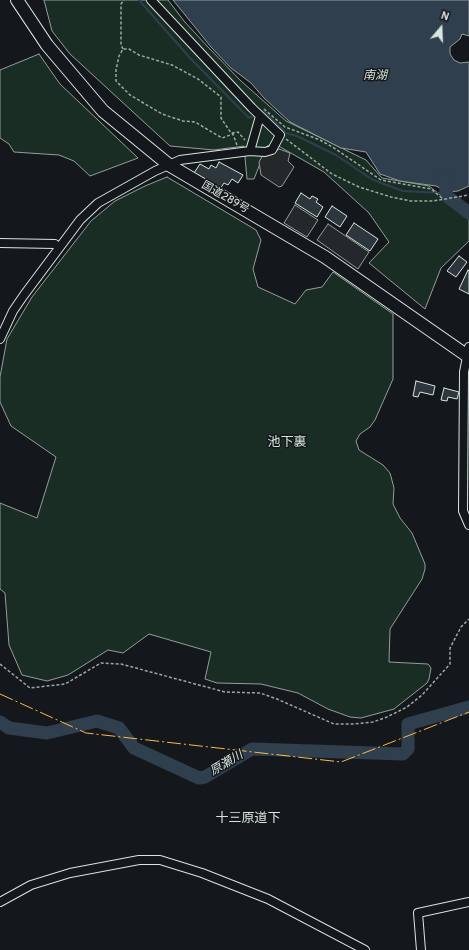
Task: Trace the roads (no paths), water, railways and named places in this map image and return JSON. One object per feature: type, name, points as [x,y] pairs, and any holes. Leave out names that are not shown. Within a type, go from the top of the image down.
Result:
[{"type":"highway","name":"国道289号","points":[[17,0],[47,44],[103,111],[169,165],[325,257],[468,353]]},
{"type":"street","points":[[0,339],[2,329],[20,300],[80,220],[98,203],[180,160],[250,151],[265,152],[272,150],[280,135],[252,108],[151,0]]},
{"type":"street","points":[[250,151],[260,116]]},
{"type":"street","points":[[0,244],[55,244],[59,248]]},
{"type":"street","points":[[468,353],[464,372],[463,511],[469,525]]},
{"type":"street","points":[[0,902],[31,885],[70,873],[140,860],[160,860],[202,873],[262,897],[365,950]]},
{"type":"street","points":[[421,950],[418,913],[469,902]]},
{"type":"water","name":"南湖","points":[[173,0],[469,0],[469,36],[462,34],[460,39],[450,47],[450,54],[454,60],[460,63],[469,62],[469,186],[458,191],[448,192],[436,186],[400,181],[380,174],[366,152],[341,148],[290,122],[264,98],[251,83],[231,68],[211,47]]},
{"type":"waterway","points":[[139,0],[190,58],[249,118],[256,115]]},
{"type":"waterway","points":[[260,113],[264,111],[286,133],[297,136],[336,155],[373,180],[403,191],[444,193],[448,197]]},
{"type":"waterway","points":[[445,175],[448,197],[469,213]]},
{"type":"waterway","name":"原瀬川","points":[[0,722],[9,728],[47,733],[97,721],[119,728],[134,748],[199,778],[205,777],[252,749],[403,754],[408,749],[408,724],[469,707]]},
{"type":"district","name":"池下裏","points":[[287,443]]},
{"type":"district","name":"十三原道下","points":[[248,819]]}]
